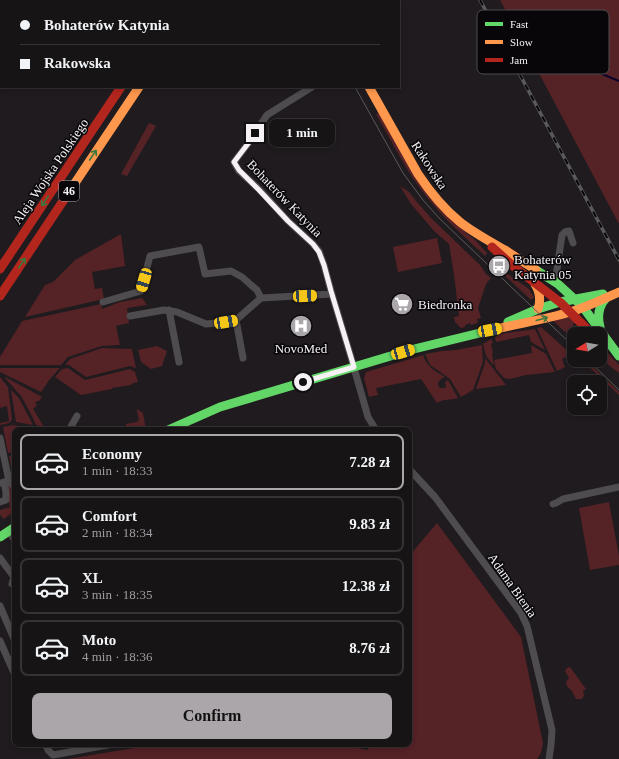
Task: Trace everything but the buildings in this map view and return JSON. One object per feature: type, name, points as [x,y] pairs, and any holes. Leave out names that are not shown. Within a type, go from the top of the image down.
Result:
[{"type":"street","name":"Aleja Wojska Polskiego","points":[[0,269],[120,88]]},
{"type":"street","name":"Aleja Wojska Polskiego","points":[[0,296],[137,88]]},
{"type":"street","name":"Bohaterów Katynia","points":[[310,88],[267,115],[234,162],[239,170],[288,221],[313,244],[319,252],[354,367]]},
{"type":"street","name":"Rakowska","points":[[370,88],[410,162],[426,186],[444,207],[470,230],[486,241],[504,250],[558,284],[583,308],[599,327]]},
{"type":"street","points":[[553,281],[556,276],[562,236],[565,232],[569,231],[573,243]]},
{"type":"street","name":"Rakowska","points":[[486,241],[502,258],[560,302],[586,327]]},
{"type":"street","points":[[103,302],[140,291],[150,256],[199,248],[205,274],[231,271],[242,277],[257,290],[261,298]]},
{"type":"street","points":[[531,279],[538,288],[540,294],[538,309]]},
{"type":"street","points":[[490,330],[538,309],[560,302],[619,291]]},
{"type":"street","points":[[174,427],[220,407],[414,349],[570,312],[607,298],[619,291]]},
{"type":"street","points":[[130,316],[169,310],[206,324],[217,323],[236,320],[261,298],[332,294]]},
{"type":"street","points":[[600,327],[598,310],[607,298]]},
{"type":"street","points":[[169,310],[179,362]]},
{"type":"street","points":[[236,320],[243,358]]},
{"type":"street","name":"Rakowska","points":[[607,338],[619,356]]},
{"type":"street","points":[[607,349],[619,360]]},
{"type":"street","points":[[354,367],[368,417],[374,427]]},
{"type":"street","points":[[71,427],[77,416]]},
{"type":"street","points":[[0,438],[6,492],[6,500],[0,502]]},
{"type":"street","name":"Adama Bienia","points":[[412,472],[435,497],[521,613],[528,626],[552,730],[550,759]]},
{"type":"street","points":[[553,504],[563,499],[619,487]]},
{"type":"street","points":[[0,537],[12,529]]},
{"type":"street","points":[[0,558],[12,574]]},
{"type":"street","points":[[0,606],[12,634]]},
{"type":"street","points":[[0,641],[12,668]]},
{"type":"street","points":[[46,747],[53,755],[97,747]]},
{"type":"shaded area","points":[[500,0],[619,0],[619,224],[539,74],[609,74],[609,10],[505,10]]},
{"type":"shaded area","points":[[379,113],[450,219],[475,240],[487,253],[485,256],[443,216],[422,191],[401,159],[376,114]]},
{"type":"shaded area","points":[[149,123],[156,126],[127,176],[121,174]]},
{"type":"shaded area","points":[[400,186],[409,192],[431,218],[480,265],[486,274],[491,278],[486,284],[478,308],[481,318],[477,319],[478,323],[471,325],[470,323],[461,328],[455,322],[454,317],[459,316],[449,244],[434,231],[411,204]]},
{"type":"shaded area","points":[[121,234],[125,266],[92,272],[95,289],[102,288],[104,299],[25,317],[45,285],[53,282],[75,260]]},
{"type":"shaded area","points":[[437,238],[442,263],[398,272],[393,247]]},
{"type":"shaded area","points":[[490,258],[502,270],[529,289],[534,297],[531,300],[488,260]]},
{"type":"shaded area","points":[[142,298],[147,305],[127,308],[129,323],[116,326],[120,345],[102,346],[68,357],[61,365],[0,365],[0,357],[22,321],[101,304],[102,309],[120,302]]},
{"type":"shaded area","points":[[570,317],[575,322],[573,325],[574,327],[567,327],[567,334],[551,319]]},
{"type":"shaded area","points":[[541,327],[567,350],[567,356],[562,359],[565,367],[557,371],[537,328]]},
{"type":"shaded area","points":[[535,329],[545,350],[531,342],[529,335],[496,342],[495,337],[500,334]]},
{"type":"shaded area","points":[[491,339],[493,343],[491,344],[494,366],[486,356],[483,344]]},
{"type":"shaded area","points":[[482,345],[483,362],[473,390],[461,397],[450,379],[430,365],[425,354],[456,350]]},
{"type":"shaded area","points":[[531,345],[546,354],[555,372],[526,375],[510,379],[504,378],[496,369],[494,360],[532,353]]},
{"type":"shaded area","points":[[157,346],[167,351],[162,366],[151,369],[141,362],[138,350]]},
{"type":"shaded area","points":[[102,348],[132,349],[136,368],[130,366],[86,377],[69,365],[65,365],[70,359]]},
{"type":"shaded area","points":[[607,352],[619,365],[619,373],[607,363]]},
{"type":"shaded area","points":[[423,355],[429,366],[445,377],[439,381],[438,384],[440,388],[445,388],[445,382],[448,380],[458,398],[437,403],[421,379],[376,388],[378,395],[369,397],[364,378],[366,372]]},
{"type":"shaded area","points":[[485,358],[506,385],[476,389],[485,363]]},
{"type":"shaded area","points":[[589,367],[593,367],[601,375],[598,375]]},
{"type":"shaded area","points":[[0,368],[60,368],[41,392],[0,372]]},
{"type":"shaded area","points":[[68,368],[85,380],[130,369],[135,372],[138,382],[131,385],[81,395],[55,377],[62,369]]},
{"type":"shaded area","points":[[0,377],[8,387],[12,419],[9,423],[0,425],[0,423],[9,421],[7,406],[0,408]]},
{"type":"shaded area","points":[[5,377],[42,397],[35,403],[37,405],[33,409],[44,427],[36,425],[21,396]]},
{"type":"shaded area","points":[[607,380],[619,392],[619,395],[607,384]]},
{"type":"shaded area","points":[[11,390],[19,398],[33,425],[16,422]]},
{"type":"shaded area","points":[[137,409],[143,413],[145,427],[120,427],[137,422],[139,420]]},
{"type":"shaded area","points":[[13,425],[24,427],[12,427],[12,452],[8,453],[3,427]]},
{"type":"shaded area","points":[[9,456],[12,456],[12,474]]},
{"type":"shaded area","points":[[10,484],[12,486],[12,513],[4,519],[0,515],[0,510],[10,507],[6,486]]},
{"type":"shaded area","points":[[609,502],[619,556],[619,565],[590,570],[579,508]]},
{"type":"shaded area","points":[[437,523],[521,637],[543,743],[541,753],[537,759],[68,759],[140,747],[352,747],[368,750],[369,747],[412,747],[412,552]]},
{"type":"shaded area","points":[[570,667],[586,689],[583,691],[584,695],[582,699],[576,699],[572,691],[567,686],[566,682],[569,678],[565,671]]},
{"type":"waterway","points":[[602,74],[619,81]]},
{"type":"tram line","points":[[356,88],[403,173],[423,200],[440,219],[567,340]]},
{"type":"tram line","points":[[595,367],[619,390]]},
{"type":"railway","points":[[480,0],[485,10]]},
{"type":"railway","points":[[520,74],[619,260]]},
{"type":"traffic: fast","points":[[536,270],[558,284],[583,307],[619,356]]},
{"type":"traffic: fast","points":[[508,322],[538,309],[560,302],[603,294]]},
{"type":"traffic: fast","points":[[600,327],[599,312],[601,305],[606,298]]},
{"type":"traffic: fast","points":[[175,427],[220,407],[414,349],[488,331]]},
{"type":"traffic: fast","points":[[0,537],[12,529]]},
{"type":"traffic: slow","points":[[69,192],[138,88]]},
{"type":"traffic: slow","points":[[370,88],[418,174],[432,194],[460,222],[536,270]]},
{"type":"traffic: slow","points":[[535,284],[540,296],[538,309]]},
{"type":"traffic: slow","points":[[488,331],[570,312],[619,292]]},
{"type":"traffic: jam","points":[[0,269],[120,88]]},
{"type":"traffic: jam","points":[[0,296],[69,192]]},
{"type":"traffic: jam","points":[[492,247],[513,266],[561,303],[585,327]]},
{"type":"place","name":"Bohaterów Katynia 05","points":[[499,266]]},
{"type":"place","name":"Biedronka","points":[[402,304]]},
{"type":"place","name":"NovoMed","points":[[301,326]]},
{"type":"route","points":[[255,133],[235,159],[235,166],[288,221],[313,244],[319,252],[354,367],[303,382]]}]
